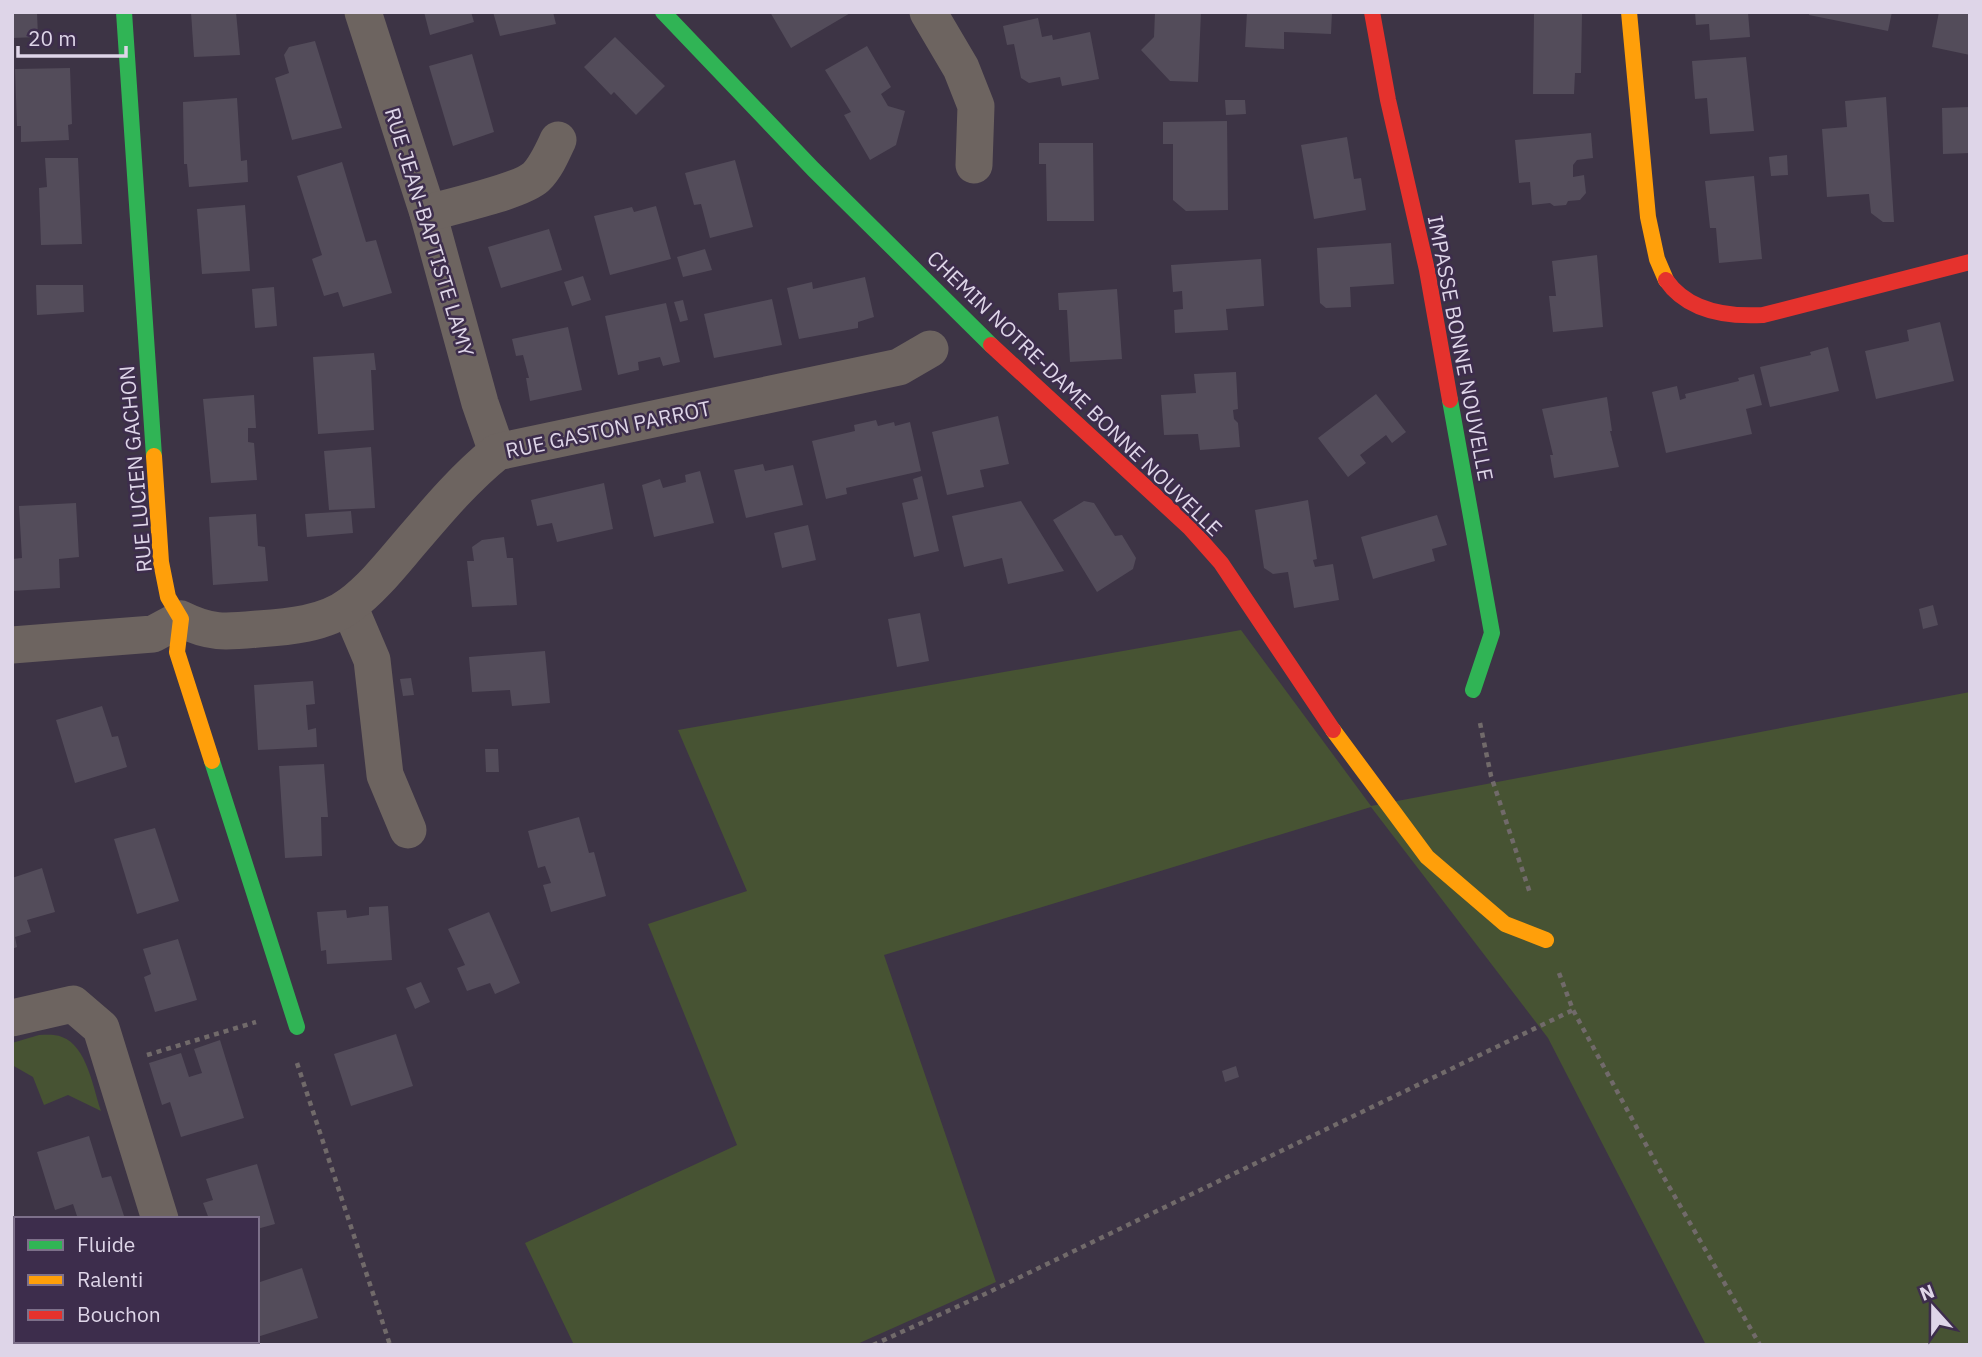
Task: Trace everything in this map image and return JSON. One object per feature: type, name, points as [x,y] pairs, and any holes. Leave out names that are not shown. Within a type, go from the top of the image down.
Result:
[{"type":"street","name":"RUE LUCIEN GACHON","points":[[124,12],[161,562],[168,597],[181,619]]},
{"type":"street","name":"RUE JEAN-BAPTISTE LAMY","points":[[363,12],[428,214],[480,403],[497,452]]},
{"type":"street","name":"CHEMIN NOTRE-DAME BONNE NOUVELLE","points":[[663,12],[813,169],[998,351],[1189,527],[1221,563],[1337,735],[1427,857],[1505,924],[1546,940]]},
{"type":"street","points":[[928,12],[961,68],[976,106],[974,164]]},
{"type":"street","name":"IMPASSE BONNE NOUVELLE","points":[[1372,12],[1388,100],[1427,270],[1492,633],[1473,691]]},
{"type":"street","points":[[1629,12],[1652,236],[1665,278],[1672,289],[1693,305],[1716,314],[1763,315],[1970,262]]},
{"type":"street","points":[[428,214],[495,194],[534,178],[550,159],[558,140]]},
{"type":"street","name":"RUE GASTON PARROT","points":[[181,619],[201,629],[223,632],[272,628],[318,620],[349,606],[382,575],[470,474],[497,452],[899,367],[930,349]]},
{"type":"street","points":[[349,606],[372,660],[385,775],[408,830]]},
{"type":"street","points":[[12,645],[153,634],[181,619]]},
{"type":"street","points":[[181,619],[177,652],[294,1019]]},
{"type":"street","points":[[12,1018],[73,1004],[101,1028],[159,1217]]},
{"type":"path","points":[[1473,691],[1491,776],[1546,940],[1573,1010],[1663,1176],[1760,1345]]},
{"type":"path","points":[[873,1345],[985,1294],[1573,1010]]},
{"type":"path","points":[[113,1065],[294,1019],[296,1066],[390,1345]]},
{"type":"green space","points":[[1241,630],[1371,806],[1970,692],[1970,1345],[1706,1345],[1548,1038],[1371,807],[884,955],[996,1282],[855,1345],[574,1345],[525,1243],[737,1145],[648,924],[747,891],[678,730]]},
{"type":"green space","points":[[39,1035],[62,1037],[78,1049],[88,1069],[101,1111],[68,1095],[44,1105],[33,1077],[12,1065],[12,1043]]},
{"type":"building","points":[[12,12],[37,12],[38,37],[12,38]]},
{"type":"building","points":[[191,12],[236,12],[240,55],[194,57]]},
{"type":"building","points":[[424,12],[471,12],[474,22],[430,35]]},
{"type":"building","points":[[493,12],[553,12],[556,24],[500,36]]},
{"type":"building","points":[[770,12],[852,12],[791,48]]},
{"type":"building","points":[[1155,12],[1201,12],[1198,82],[1170,81],[1141,50],[1154,37]]},
{"type":"building","points":[[1247,12],[1332,12],[1331,34],[1284,32],[1284,49],[1245,47]]},
{"type":"building","points":[[1695,12],[1748,12],[1750,37],[1710,40],[1709,24],[1696,25]]},
{"type":"building","points":[[1810,12],[1892,12],[1888,31],[1809,15]]},
{"type":"building","points":[[1939,12],[1970,12],[1970,55],[1932,47]]},
{"type":"building","points":[[1534,13],[1582,14],[1581,73],[1575,73],[1574,94],[1533,94]]},
{"type":"building","points":[[1038,18],[1042,37],[1052,35],[1053,40],[1090,32],[1099,79],[1062,86],[1060,77],[1029,83],[1021,78],[1014,44],[1007,45],[1003,26]]},
{"type":"building","points":[[615,37],[665,86],[636,115],[614,92],[611,95],[584,67]]},
{"type":"building","points":[[315,41],[342,128],[292,140],[275,78],[289,73],[284,55],[289,47]]},
{"type":"building","points":[[867,46],[891,87],[881,94],[888,106],[905,111],[896,145],[870,160],[844,115],[851,112],[825,70]]},
{"type":"building","points":[[472,54],[494,132],[453,146],[429,66]]},
{"type":"building","points":[[1746,57],[1754,131],[1710,134],[1707,98],[1695,99],[1692,61]]},
{"type":"building","points":[[70,68],[72,124],[68,125],[69,140],[21,142],[21,126],[17,126],[15,69]]},
{"type":"building","points":[[1886,97],[1894,222],[1883,222],[1871,213],[1869,194],[1827,197],[1822,129],[1847,127],[1845,101]]},
{"type":"building","points":[[237,98],[241,161],[247,160],[248,182],[189,187],[187,164],[184,164],[183,102]]},
{"type":"building","points":[[1225,100],[1245,100],[1246,114],[1226,115]]},
{"type":"building","points":[[1970,107],[1970,153],[1943,154],[1942,108]]},
{"type":"building","points":[[1227,121],[1228,210],[1186,211],[1173,200],[1173,144],[1163,144],[1163,122]]},
{"type":"building","points":[[1591,133],[1593,158],[1577,160],[1573,165],[1573,177],[1584,175],[1586,193],[1580,200],[1568,201],[1566,205],[1532,205],[1530,182],[1519,183],[1515,140]]},
{"type":"building","points":[[1347,137],[1354,179],[1361,178],[1366,210],[1314,219],[1301,145]]},
{"type":"building","points":[[1039,143],[1093,143],[1094,221],[1047,221],[1046,164],[1039,164]]},
{"type":"building","points":[[1787,155],[1788,175],[1771,176],[1769,157]]},
{"type":"building","points":[[45,158],[78,158],[82,244],[41,245],[39,188],[47,187]]},
{"type":"building","points":[[735,160],[753,227],[710,238],[701,204],[694,205],[685,173]]},
{"type":"building","points":[[342,162],[366,242],[376,240],[392,293],[343,307],[338,292],[324,296],[312,259],[322,255],[297,176]]},
{"type":"building","points":[[1754,176],[1762,259],[1719,263],[1716,228],[1710,228],[1705,181]]},
{"type":"building","points":[[245,205],[250,271],[202,274],[197,209]]},
{"type":"building","points":[[656,206],[671,259],[610,275],[594,216],[632,207],[634,212]]},
{"type":"building","points":[[549,229],[562,270],[501,288],[488,247]]},
{"type":"building","points":[[1391,243],[1394,284],[1350,287],[1351,307],[1326,308],[1320,303],[1317,248]]},
{"type":"building","points":[[705,249],[712,270],[683,277],[677,257]]},
{"type":"building","points":[[1597,255],[1603,327],[1553,332],[1549,296],[1556,296],[1552,261]]},
{"type":"building","points":[[1261,259],[1264,306],[1226,309],[1228,330],[1175,333],[1174,310],[1183,309],[1182,291],[1173,292],[1171,265]]},
{"type":"building","points":[[583,276],[591,300],[572,306],[564,282]]},
{"type":"building","points":[[865,277],[874,317],[858,322],[858,328],[799,339],[787,288],[812,282],[813,289]]},
{"type":"building","points":[[36,285],[83,285],[84,312],[37,315]]},
{"type":"building","points":[[274,287],[277,326],[255,328],[252,289]]},
{"type":"building","points":[[1117,289],[1122,359],[1070,362],[1067,310],[1059,310],[1058,293]]},
{"type":"building","points":[[772,299],[782,345],[714,358],[704,314]]},
{"type":"building","points":[[683,300],[688,320],[680,322],[674,302]]},
{"type":"building","points":[[666,303],[680,362],[663,366],[660,357],[638,362],[639,370],[618,375],[605,316]]},
{"type":"building","points":[[1940,322],[1954,381],[1876,399],[1865,351],[1909,341],[1907,330]]},
{"type":"building","points":[[568,327],[582,390],[530,401],[526,378],[529,378],[523,355],[516,356],[512,339]]},
{"type":"building","points":[[1828,347],[1839,391],[1770,407],[1760,367],[1811,355],[1810,352]]},
{"type":"building","points":[[374,353],[376,370],[371,370],[374,430],[318,434],[313,357]]},
{"type":"building","points":[[1236,372],[1238,409],[1233,410],[1234,419],[1238,423],[1240,447],[1200,450],[1198,434],[1164,435],[1161,395],[1196,393],[1194,374]]},
{"type":"building","points":[[1754,374],[1762,405],[1746,409],[1752,434],[1666,453],[1652,392],[1677,386],[1680,400],[1686,398],[1685,394],[1739,381],[1738,378]]},
{"type":"building","points":[[1376,394],[1406,432],[1392,443],[1386,435],[1360,455],[1366,463],[1348,477],[1318,438]]},
{"type":"building","points":[[254,395],[256,428],[248,428],[248,442],[254,443],[257,480],[211,483],[203,399]]},
{"type":"building","points":[[1607,397],[1610,431],[1619,467],[1554,478],[1550,455],[1553,455],[1542,409]]},
{"type":"building","points":[[998,416],[1009,464],[980,470],[984,487],[947,495],[932,432]]},
{"type":"building","points":[[876,420],[878,426],[894,422],[895,426],[910,422],[921,471],[846,488],[847,494],[826,499],[812,441],[855,431],[854,425]]},
{"type":"building","points":[[371,447],[375,508],[329,510],[324,451]]},
{"type":"building","points":[[763,464],[765,471],[793,465],[803,505],[746,518],[734,470]]},
{"type":"building","points":[[700,471],[714,523],[654,537],[642,485],[660,479],[663,488],[686,482],[685,475]]},
{"type":"building","points":[[922,476],[939,551],[914,557],[902,503],[918,499],[913,479]]},
{"type":"building","points":[[604,483],[613,529],[557,542],[552,523],[537,526],[531,500]]},
{"type":"building","points":[[1308,500],[1317,559],[1313,560],[1315,567],[1333,564],[1339,600],[1294,608],[1288,572],[1273,574],[1264,568],[1255,510]]},
{"type":"building","points":[[1021,501],[1064,571],[1008,584],[1002,558],[964,567],[952,516]]},
{"type":"building","points":[[1084,501],[1094,503],[1115,536],[1122,535],[1136,558],[1133,569],[1097,592],[1053,520]]},
{"type":"building","points":[[76,503],[79,557],[59,559],[60,588],[12,591],[12,559],[22,558],[19,506]]},
{"type":"building","points":[[351,511],[353,533],[307,537],[305,514]]},
{"type":"building","points":[[256,514],[258,546],[265,547],[268,581],[213,585],[209,517]]},
{"type":"building","points":[[1437,515],[1447,545],[1432,549],[1435,561],[1373,579],[1361,537]]},
{"type":"building","points":[[808,525],[816,560],[782,568],[774,533]]},
{"type":"building","points":[[504,537],[507,558],[513,558],[517,605],[472,607],[467,561],[474,561],[472,547],[482,540]]},
{"type":"building","points":[[1933,605],[1938,625],[1923,629],[1919,609]]},
{"type":"building","points":[[920,613],[929,661],[897,667],[888,619]]},
{"type":"building","points":[[545,651],[550,703],[512,706],[510,690],[472,692],[469,657]]},
{"type":"building","points":[[411,678],[414,695],[403,696],[400,679]]},
{"type":"building","points":[[313,681],[315,704],[306,705],[308,730],[316,728],[317,747],[258,750],[254,685]]},
{"type":"building","points":[[102,706],[112,737],[118,736],[127,767],[75,783],[56,720]]},
{"type":"building","points":[[485,749],[498,749],[499,772],[486,772]]},
{"type":"building","points":[[324,764],[328,817],[321,817],[322,856],[285,858],[279,766]]},
{"type":"building","points":[[579,817],[589,853],[594,852],[606,896],[551,912],[543,885],[551,883],[545,866],[538,868],[528,831]]},
{"type":"building","points":[[155,828],[179,901],[137,914],[114,839]]},
{"type":"building","points":[[42,868],[55,912],[27,920],[31,932],[15,937],[17,947],[12,949],[12,878]]},
{"type":"building","points":[[388,906],[392,960],[327,964],[326,950],[321,951],[317,912],[346,910],[347,918],[369,915],[369,907]]},
{"type":"building","points":[[489,912],[520,983],[495,994],[490,983],[467,991],[457,968],[465,965],[448,929]]},
{"type":"building","points":[[178,939],[197,1000],[155,1012],[144,977],[151,974],[143,949]]},
{"type":"building","points":[[421,982],[430,1002],[415,1009],[406,988]]},
{"type":"building","points":[[396,1034],[413,1086],[351,1106],[334,1054]]},
{"type":"building","points":[[220,1040],[244,1118],[181,1137],[170,1102],[162,1105],[149,1063],[181,1053],[189,1077],[202,1073],[194,1049]]},
{"type":"building","points":[[1236,1066],[1239,1077],[1225,1082],[1222,1071]]},
{"type":"building","points":[[89,1136],[102,1178],[111,1176],[124,1217],[77,1217],[73,1204],[55,1210],[37,1152]]},
{"type":"building","points":[[257,1164],[275,1224],[259,1228],[259,1217],[208,1217],[203,1203],[213,1200],[206,1179]]},
{"type":"building","points":[[12,1266],[14,1266],[12,1333]]},
{"type":"building","points":[[302,1268],[318,1318],[259,1336],[259,1282]]},
{"type":"traffic: fast","points":[[124,12],[154,456]]},
{"type":"traffic: fast","points":[[663,12],[813,169],[991,345]]},
{"type":"traffic: fast","points":[[1450,400],[1492,633],[1473,690]]},
{"type":"traffic: fast","points":[[212,761],[297,1027]]},
{"type":"traffic: slow","points":[[1629,12],[1648,217],[1657,259],[1666,280]]},
{"type":"traffic: slow","points":[[154,456],[161,562],[168,597],[181,619],[177,652],[212,761]]},
{"type":"traffic: slow","points":[[1333,730],[1427,857],[1505,924],[1546,940]]},
{"type":"traffic: jam","points":[[1372,12],[1388,100],[1427,270],[1450,400]]},
{"type":"traffic: jam","points":[[1666,280],[1675,291],[1697,306],[1736,315],[1763,315],[1970,262]]},
{"type":"traffic: jam","points":[[991,345],[1189,527],[1221,563],[1333,730]]}]
